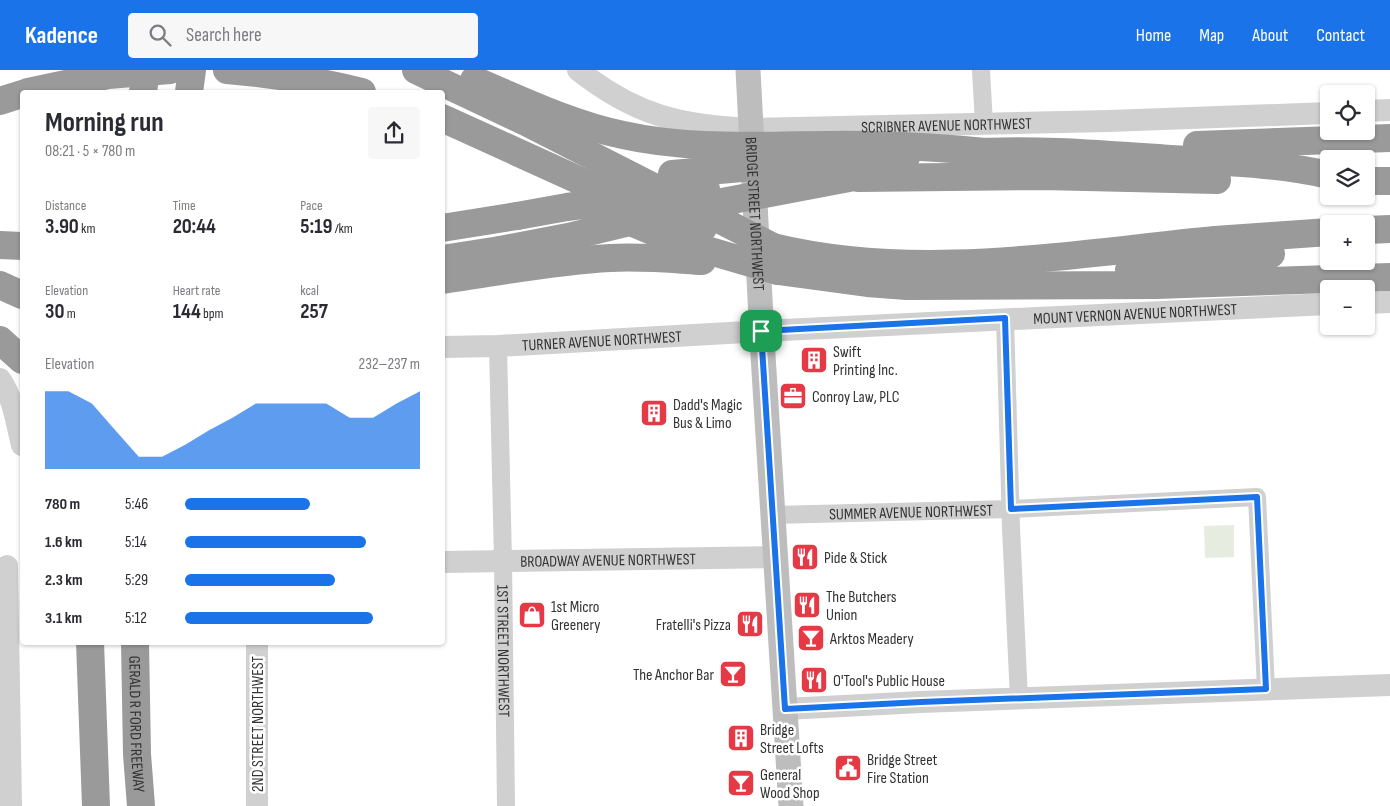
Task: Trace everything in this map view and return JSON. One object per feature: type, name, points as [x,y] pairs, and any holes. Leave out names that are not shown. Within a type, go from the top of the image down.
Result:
[{"type":"highway","points":[[143,90],[146,70]]},
{"type":"highway","points":[[37,90],[108,75],[170,70]]},
{"type":"highway","points":[[189,90],[192,70]]},
{"type":"highway","points":[[416,70],[526,122],[660,191],[702,237],[776,259]]},
{"type":"highway","points":[[239,71],[324,83],[354,90]]},
{"type":"highway","points":[[464,75],[549,112],[623,136],[679,144],[729,147],[918,146],[985,152]]},
{"type":"highway","points":[[0,101],[20,95]]},
{"type":"highway","points":[[445,119],[529,156],[600,206],[664,236],[702,237],[776,259],[812,265],[867,283],[907,286],[1156,285],[1390,277]]},
{"type":"highway","points":[[1069,153],[1117,148],[1390,138]]},
{"type":"highway","points":[[517,216],[587,190],[606,185],[694,171],[985,152],[1069,153],[1284,166],[1320,173]]},
{"type":"highway","points":[[445,227],[596,203],[732,186],[849,178],[1042,176],[1320,181]]},
{"type":"highway","points":[[445,259],[535,244],[680,210],[849,178]]},
{"type":"highway","points":[[1375,181],[1390,181]]},
{"type":"highway","points":[[812,265],[886,262],[961,263],[1071,256],[1216,240],[1320,233]]},
{"type":"highway","points":[[445,280],[552,264],[610,258],[650,257],[702,237]]},
{"type":"highway","points":[[984,285],[1044,276],[1287,252],[1320,243]]},
{"type":"highway","points":[[0,244],[20,246]]},
{"type":"highway","points":[[0,285],[20,294]]},
{"type":"highway","points":[[0,340],[20,358]]},
{"type":"highway","points":[[90,645],[96,806]]},
{"type":"highway","name":"GERALD R FORD FREEWAY","points":[[135,645],[137,754],[141,806]]},
{"type":"main road","name":"BRIDGE STREET NORTHWEST","points":[[748,70],[761,331],[791,806]]},
{"type":"street","name":"SCRIBNER AVENUE NORTHWEST","points":[[578,70],[634,107],[672,120],[710,127],[752,129],[984,124],[1320,113]]},
{"type":"street","points":[[981,70],[984,124]]},
{"type":"street","points":[[1375,111],[1390,110]]},
{"type":"street","points":[[1375,303],[1390,302]]},
{"type":"street","name":"MOUNT VERNON AVENUE NORTHWEST","points":[[761,331],[1320,304]]},
{"type":"street","points":[[1005,318],[1011,509],[1020,699]]},
{"type":"street","name":"TURNER AVENUE NORTHWEST","points":[[445,347],[498,346],[761,331]]},
{"type":"street","name":"1ST STREET NORTHWEST","points":[[498,346],[506,806]]},
{"type":"street","points":[[0,379],[12,400],[20,436]]},
{"type":"street","name":"SUMMER AVENUE NORTHWEST","points":[[773,515],[1011,509],[1257,497],[1266,689]]},
{"type":"street","name":"BROADWAY AVENUE NORTHWEST","points":[[445,562],[775,557]]},
{"type":"street","points":[[10,566],[11,806]]},
{"type":"street","name":"2ND STREET NORTHWEST","points":[[257,645],[257,806]]},
{"type":"street","points":[[785,709],[1390,685]]},
{"type":"shaded area","points":[[1234,525],[1234,557],[1205,558],[1204,526]]},
{"type":"place","name":"Swift Printing Inc.","points":[[814,360]]},
{"type":"place","name":"Conroy Law, PLC","points":[[793,396]]},
{"type":"place","name":"Dadd's Magic Bus & Limo","points":[[654,413]]},
{"type":"place","name":"Pide & Stick","points":[[805,557]]},
{"type":"place","name":"The Butchers Union","points":[[807,605]]},
{"type":"place","name":"1st Micro Greenery","points":[[532,615]]},
{"type":"place","name":"Fratelli's Pizza","points":[[750,624]]},
{"type":"place","name":"Arktos Meadery","points":[[811,638]]},
{"type":"place","name":"The Anchor Bar","points":[[733,674]]},
{"type":"place","name":"O'Tool's Public House","points":[[814,680]]},
{"type":"place","name":"Bridge Street Lofts","points":[[741,738]]},
{"type":"place","name":"Bridge Street Fire Station","points":[[848,768]]},
{"type":"place","name":"General Wood Shop","points":[[741,783]]},
{"type":"route","points":[[1005,318],[1011,509],[1257,497],[1266,689],[785,709],[761,331],[1005,318]]}]
